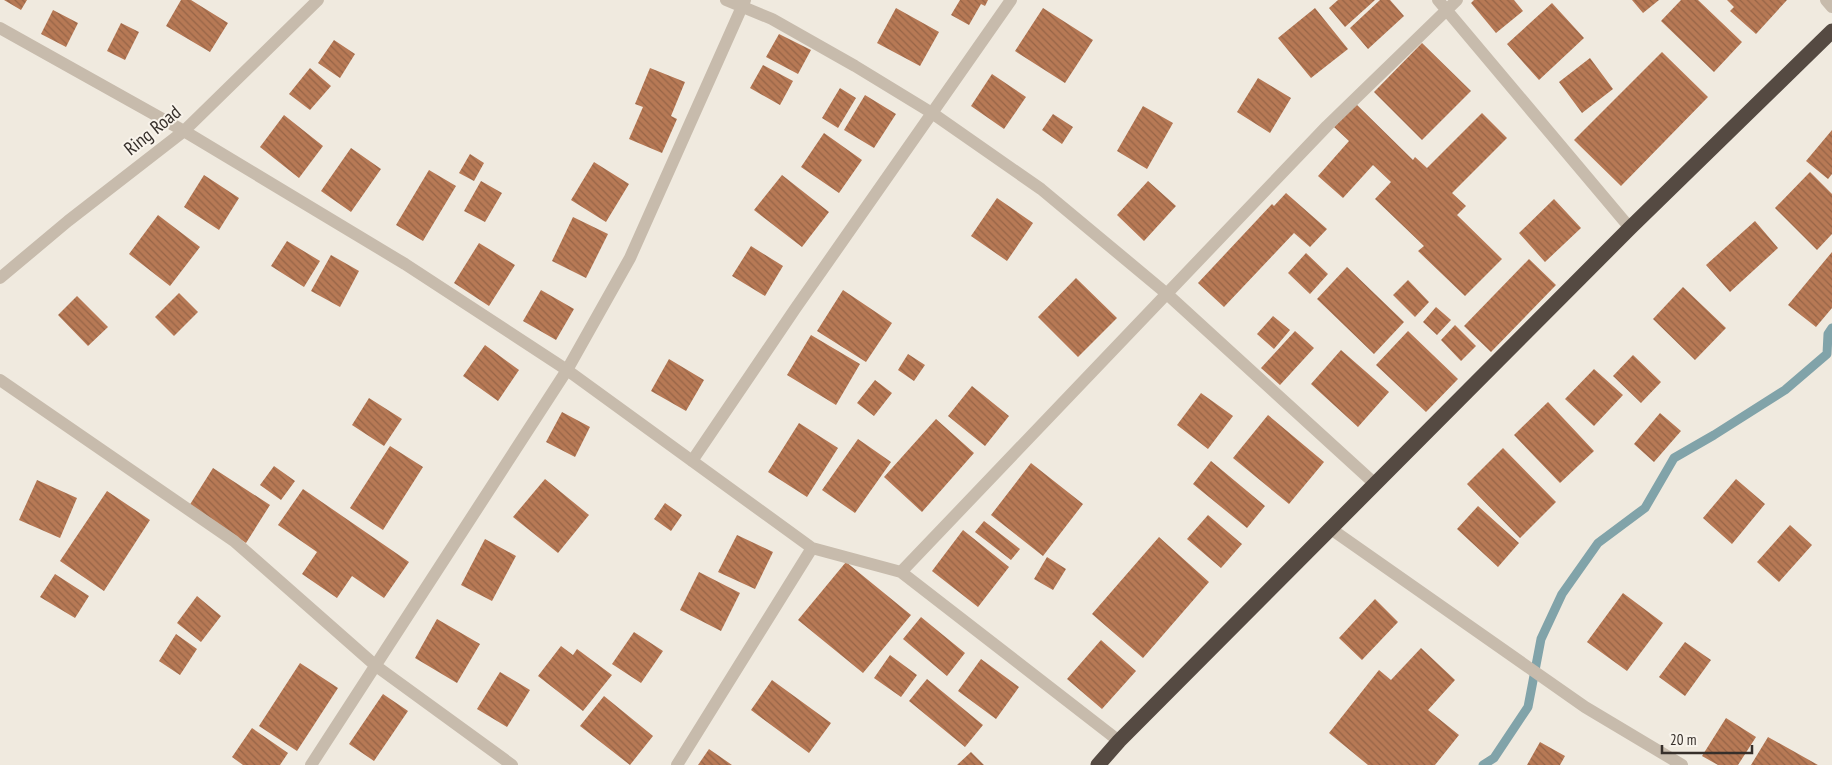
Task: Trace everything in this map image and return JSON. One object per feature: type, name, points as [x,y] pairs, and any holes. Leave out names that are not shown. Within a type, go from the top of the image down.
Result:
[{"type":"highway","points":[[1098,765],[1119,740],[1331,529],[1374,483],[1440,420],[1630,228],[1832,31]]},
{"type":"street","name":"Ring Road","points":[[0,278],[68,221],[184,131],[318,0]]},
{"type":"street","points":[[726,0],[744,3],[932,114],[1041,189],[1167,294],[1374,483]]},
{"type":"street","points":[[692,461],[795,309],[1011,0]]},
{"type":"street","points":[[901,572],[1442,5],[1456,0]]},
{"type":"street","points":[[1826,0],[1832,7]]},
{"type":"street","points":[[311,765],[567,370],[630,258],[744,3]]},
{"type":"street","points":[[1442,5],[1630,228]]},
{"type":"street","points":[[0,28],[184,131],[404,264],[567,370],[812,548],[901,572],[1119,740]]},
{"type":"street","points":[[0,380],[234,541],[376,666],[512,765]]},
{"type":"street","points":[[1331,529],[1585,707],[1682,765]]},
{"type":"street","points":[[677,765],[812,548]]},
{"type":"building","points":[[4,0],[27,0],[21,10]]},
{"type":"building","points":[[181,0],[191,0],[228,23],[210,52],[166,26]]},
{"type":"building","points":[[960,0],[988,0],[985,6],[981,4],[969,25],[951,15]]},
{"type":"building","points":[[1338,0],[1375,0],[1345,27],[1329,8]]},
{"type":"building","points":[[1380,0],[1390,0],[1404,16],[1368,49],[1350,28]]},
{"type":"building","points":[[1474,0],[1514,0],[1523,11],[1496,33],[1471,3]]},
{"type":"building","points":[[1632,0],[1659,0],[1643,13]]},
{"type":"building","points":[[1681,0],[1698,0],[1742,42],[1714,72],[1661,21]]},
{"type":"building","points":[[1727,0],[1787,0],[1756,34],[1730,11],[1734,7]]},
{"type":"building","points":[[1552,3],[1584,38],[1539,80],[1507,44]]},
{"type":"building","points":[[896,8],[939,32],[920,66],[877,43]]},
{"type":"building","points":[[1043,8],[1093,40],[1065,83],[1015,51]]},
{"type":"building","points":[[1315,8],[1348,49],[1311,78],[1278,38]]},
{"type":"building","points":[[53,10],[78,23],[66,47],[41,34]]},
{"type":"building","points":[[121,23],[139,32],[125,60],[107,51]]},
{"type":"building","points":[[779,34],[811,50],[798,74],[766,57]]},
{"type":"building","points":[[334,40],[355,54],[340,78],[318,63]]},
{"type":"building","points":[[1422,43],[1471,91],[1422,140],[1374,92]]},
{"type":"building","points":[[1662,52],[1708,97],[1621,186],[1574,140]]},
{"type":"building","points":[[1590,58],[1613,89],[1582,113],[1559,82]]},
{"type":"building","points":[[763,65],[793,81],[780,105],[750,88]]},
{"type":"building","points":[[310,68],[331,86],[310,110],[289,94]]},
{"type":"building","points":[[650,68],[685,82],[671,116],[677,119],[662,153],[629,139],[643,107],[635,104]]},
{"type":"building","points":[[992,74],[1026,97],[1004,129],[971,106]]},
{"type":"building","points":[[1258,78],[1291,98],[1270,133],[1237,112]]},
{"type":"building","points":[[840,88],[856,98],[838,128],[822,118]]},
{"type":"building","points":[[865,95],[896,114],[874,148],[844,130]]},
{"type":"building","points":[[1356,104],[1413,160],[1415,157],[1427,168],[1482,113],[1507,138],[1452,193],[1466,206],[1457,215],[1502,259],[1465,296],[1418,251],[1424,246],[1375,199],[1391,182],[1373,165],[1343,198],[1318,176],[1349,141],[1334,127]]},
{"type":"building","points":[[1143,106],[1173,123],[1147,169],[1117,151]]},
{"type":"building","points":[[1053,114],[1073,127],[1062,144],[1042,130]]},
{"type":"building","points":[[284,115],[323,146],[299,178],[260,147]]},
{"type":"building","points":[[1832,130],[1832,174],[1828,179],[1806,161]]},
{"type":"building","points":[[824,133],[862,160],[839,193],[801,167]]},
{"type":"building","points":[[351,148],[381,169],[351,212],[321,191]]},
{"type":"building","points":[[470,154],[484,163],[474,181],[459,173]]},
{"type":"building","points":[[594,162],[629,184],[606,222],[571,200]]},
{"type":"building","points":[[429,170],[456,186],[423,241],[396,225]]},
{"type":"building","points":[[1810,172],[1832,194],[1832,234],[1817,250],[1775,208]]},
{"type":"building","points":[[204,175],[239,198],[219,230],[184,207]]},
{"type":"building","points":[[782,175],[829,212],[802,247],[754,210]]},
{"type":"building","points":[[481,181],[502,193],[485,222],[464,211]]},
{"type":"building","points":[[1148,181],[1176,206],[1144,241],[1117,215]]},
{"type":"building","points":[[1286,193],[1327,229],[1310,247],[1294,233],[1224,307],[1198,283],[1272,204],[1274,206]]},
{"type":"building","points":[[997,198],[1033,223],[1007,261],[971,236]]},
{"type":"building","points":[[1554,199],[1581,228],[1545,262],[1519,233]]},
{"type":"building","points":[[158,215],[200,247],[170,286],[129,254]]},
{"type":"building","points":[[573,217],[608,234],[586,278],[552,261]]},
{"type":"building","points":[[1755,221],[1778,248],[1730,292],[1706,265]]},
{"type":"building","points":[[287,241],[320,261],[304,287],[271,266]]},
{"type":"building","points":[[479,243],[515,265],[489,306],[454,283]]},
{"type":"building","points":[[751,246],[783,266],[765,296],[732,276]]},
{"type":"building","points":[[1832,252],[1832,308],[1816,327],[1788,305]]},
{"type":"building","points":[[1306,253],[1328,274],[1310,294],[1288,273]]},
{"type":"building","points":[[331,255],[359,271],[340,307],[311,291]]},
{"type":"building","points":[[1529,259],[1556,285],[1491,352],[1464,326]]},
{"type":"building","points":[[1347,267],[1404,322],[1374,354],[1317,299]]},
{"type":"building","points":[[1076,278],[1117,318],[1078,357],[1038,317]]},
{"type":"building","points":[[1408,280],[1429,302],[1415,317],[1393,295]]},
{"type":"building","points":[[1683,287],[1726,328],[1695,360],[1653,319]]},
{"type":"building","points":[[541,290],[574,309],[556,340],[523,321]]},
{"type":"building","points":[[843,290],[892,323],[866,362],[817,331]]},
{"type":"building","points":[[179,293],[198,312],[174,336],[155,317]]},
{"type":"building","points":[[77,296],[108,327],[88,346],[58,315]]},
{"type":"building","points":[[1436,307],[1451,320],[1437,335],[1423,322]]},
{"type":"building","points":[[1273,316],[1290,330],[1274,349],[1257,334]]},
{"type":"building","points":[[1455,325],[1476,346],[1461,361],[1441,340]]},
{"type":"building","points":[[1295,331],[1314,348],[1280,385],[1261,368]]},
{"type":"building","points":[[1408,331],[1458,379],[1426,412],[1376,365]]},
{"type":"building","points":[[811,335],[860,364],[836,405],[787,375]]},
{"type":"building","points":[[485,345],[519,370],[498,401],[463,376]]},
{"type":"building","points":[[1341,350],[1389,392],[1358,427],[1311,384]]},
{"type":"building","points":[[908,354],[925,365],[914,381],[898,370]]},
{"type":"building","points":[[1633,355],[1661,382],[1641,403],[1613,376]]},
{"type":"building","points":[[669,359],[704,380],[686,411],[651,391]]},
{"type":"building","points":[[1594,369],[1623,395],[1594,426],[1565,399]]},
{"type":"building","points":[[875,380],[892,393],[874,416],[857,403]]},
{"type":"building","points":[[972,386],[1009,416],[985,446],[948,416]]},
{"type":"building","points":[[1201,393],[1233,416],[1208,449],[1177,425]]},
{"type":"building","points":[[369,398],[402,419],[384,446],[352,425]]},
{"type":"building","points":[[1548,402],[1594,451],[1560,483],[1514,435]]},
{"type":"building","points":[[562,412],[590,427],[575,457],[546,442]]},
{"type":"building","points":[[1660,413],[1681,431],[1654,462],[1634,444]]},
{"type":"building","points":[[1268,415],[1324,462],[1289,504],[1233,458]]},
{"type":"building","points":[[936,419],[974,453],[922,512],[884,477]]},
{"type":"building","points":[[799,423],[838,448],[807,497],[768,472]]},
{"type":"building","points":[[858,439],[891,462],[855,513],[822,490]]},
{"type":"building","points":[[390,446],[423,467],[383,530],[350,508]]},
{"type":"building","points":[[1503,448],[1556,502],[1520,538],[1467,484]]},
{"type":"building","points":[[1211,461],[1265,506],[1247,528],[1193,484]]},
{"type":"building","points":[[1031,463],[1083,504],[1043,556],[991,515]]},
{"type":"building","points":[[274,466],[295,481],[281,500],[260,485]]},
{"type":"building","points":[[213,468],[270,505],[246,543],[189,506]]},
{"type":"building","points":[[545,479],[589,515],[558,553],[513,517]]},
{"type":"building","points":[[1736,479],[1765,504],[1732,544],[1703,518]]},
{"type":"building","points":[[37,480],[77,498],[60,538],[19,520]]},
{"type":"building","points":[[303,489],[409,562],[384,598],[352,576],[337,598],[302,574],[317,552],[278,525]]},
{"type":"building","points":[[107,491],[150,520],[104,591],[60,561]]},
{"type":"building","points":[[665,503],[682,515],[671,531],[654,519]]},
{"type":"building","points":[[1478,506],[1519,543],[1498,567],[1457,529]]},
{"type":"building","points":[[1208,515],[1242,544],[1221,568],[1187,539]]},
{"type":"building","points":[[984,521],[1020,549],[1011,560],[975,532]]},
{"type":"building","points":[[1790,525],[1812,545],[1779,582],[1757,562]]},
{"type":"building","points":[[963,530],[1009,567],[978,607],[932,571]]},
{"type":"building","points":[[737,535],[773,552],[755,589],[718,572]]},
{"type":"building","points":[[1159,537],[1209,582],[1143,658],[1092,614]]},
{"type":"building","points":[[485,539],[516,556],[492,601],[461,585]]},
{"type":"building","points":[[1047,557],[1066,569],[1053,590],[1034,579]]},
{"type":"building","points":[[846,562],[911,615],[863,673],[798,620]]},
{"type":"building","points":[[699,572],[740,593],[721,631],[680,610]]},
{"type":"building","points":[[55,574],[89,596],[75,618],[40,597]]},
{"type":"building","points":[[1623,593],[1663,623],[1627,671],[1587,642]]},
{"type":"building","points":[[197,596],[221,616],[201,642],[177,623]]},
{"type":"building","points":[[1375,599],[1398,622],[1362,660],[1339,638]]},
{"type":"building","points":[[921,617],[965,653],[947,676],[903,639]]},
{"type":"building","points":[[437,619],[480,644],[457,683],[415,658]]},
{"type":"building","points":[[634,632],[663,651],[641,683],[612,664]]},
{"type":"building","points":[[176,634],[197,649],[180,675],[159,661]]},
{"type":"building","points":[[1101,640],[1136,671],[1102,709],[1067,679]]},
{"type":"building","points":[[1685,642],[1711,660],[1685,696],[1659,677]]},
{"type":"building","points":[[561,646],[573,655],[577,649],[612,675],[583,711],[538,676]]},
{"type":"building","points":[[1421,648],[1455,680],[1428,710],[1459,735],[1435,765],[1368,765],[1329,733],[1379,670],[1391,680]]},
{"type":"building","points":[[890,655],[917,675],[901,697],[874,678]]},
{"type":"building","points":[[981,659],[1019,687],[996,719],[958,691]]},
{"type":"building","points":[[300,663],[338,688],[297,751],[259,726]]},
{"type":"building","points":[[500,672],[530,690],[507,727],[477,709]]},
{"type":"building","points":[[927,679],[983,725],[965,747],[909,701]]},
{"type":"building","points":[[772,680],[831,723],[809,753],[751,710]]},
{"type":"building","points":[[383,694],[408,711],[374,761],[349,744]]},
{"type":"building","points":[[604,696],[653,736],[630,765],[580,726]]},
{"type":"building","points":[[1726,718],[1756,737],[1738,765],[1718,765],[1702,756]]},
{"type":"building","points":[[252,728],[288,753],[280,765],[243,765],[232,757]]},
{"type":"building","points":[[1768,737],[1818,765],[1751,765]]},
{"type":"building","points":[[1540,742],[1565,756],[1560,765],[1527,765]]},
{"type":"building","points":[[709,749],[732,765],[698,765]]},
{"type":"building","points":[[971,752],[984,765],[957,765]]},
{"type":"waterway","points":[[1483,765],[1494,758],[1528,707],[1541,639],[1562,594],[1598,543],[1645,508],[1674,458],[1785,390],[1827,354],[1828,334],[1832,328]]}]
